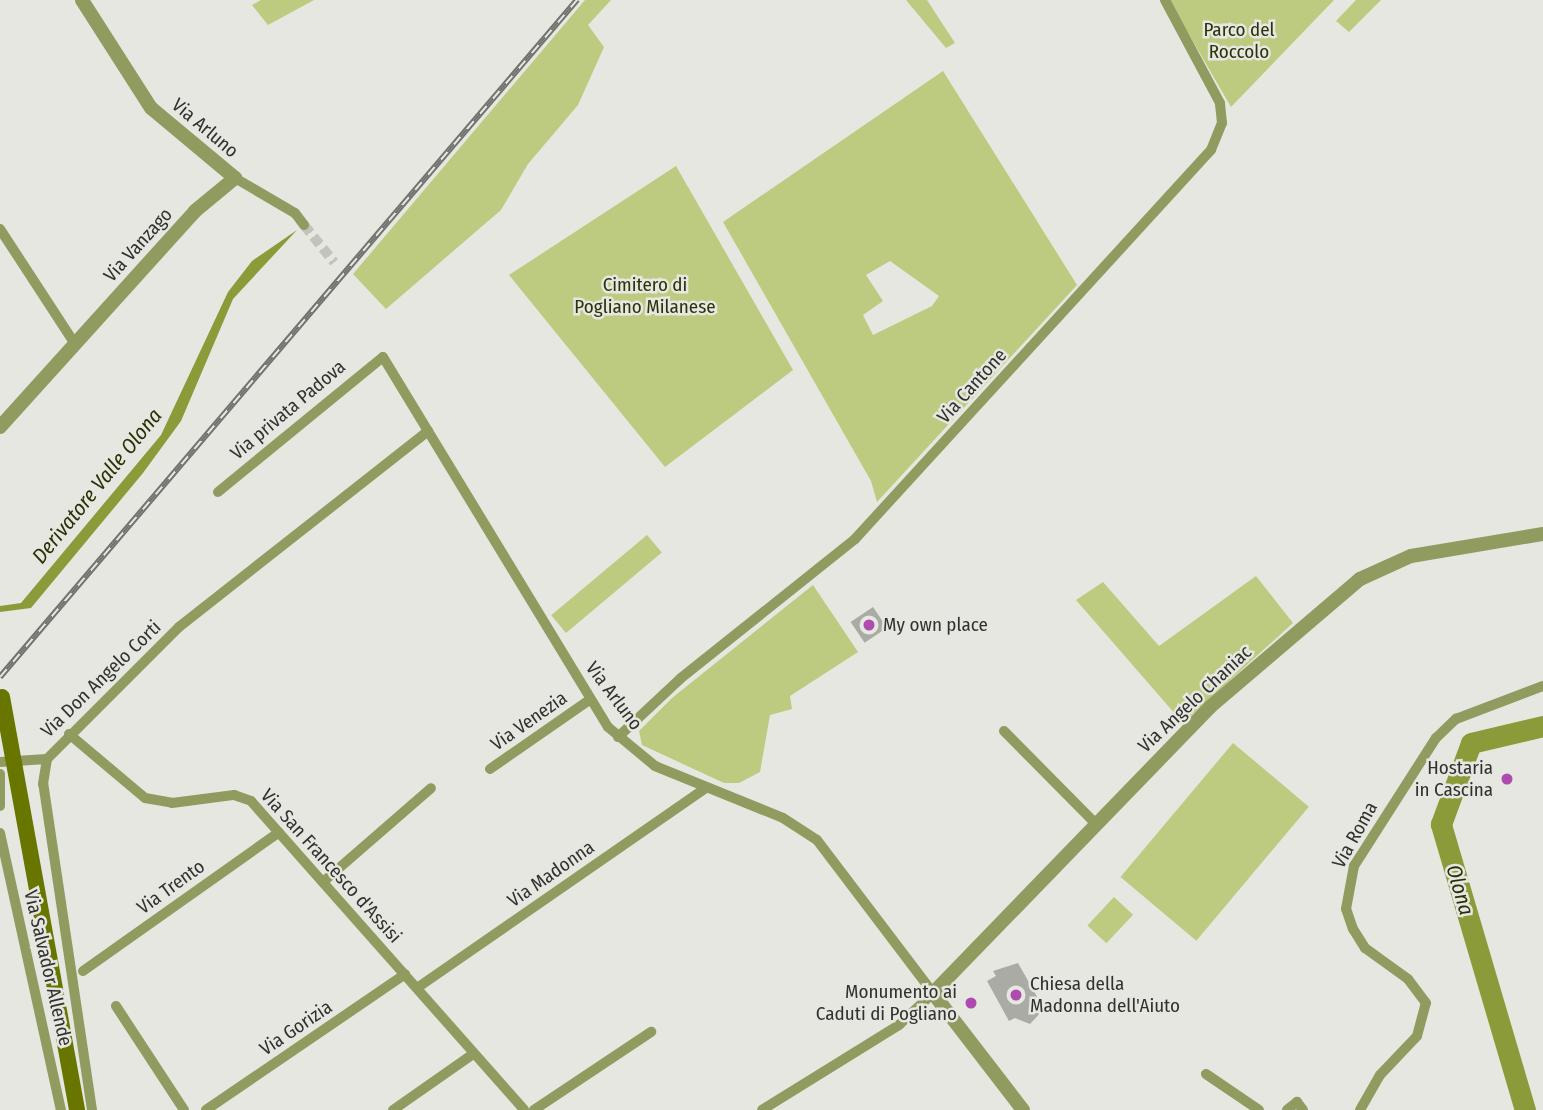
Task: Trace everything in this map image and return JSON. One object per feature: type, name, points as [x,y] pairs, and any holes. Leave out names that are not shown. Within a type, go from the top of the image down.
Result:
[{"type":"main road","points":[[2,697],[77,1110]]},
{"type":"street","name":"Via Arluno","points":[[82,0],[151,108],[235,178],[295,212],[304,225]]},
{"type":"street","name":"Via Cantone","points":[[618,737],[681,678],[855,539],[1211,150],[1222,123],[1220,103],[1165,0]]},
{"type":"street","name":"Via Vanzago","points":[[0,427],[195,211],[235,178]]},
{"type":"street","points":[[0,229],[75,344]]},
{"type":"street","name":"Via Arluno","points":[[383,357],[588,701],[618,737],[643,760],[807,831],[933,993]]},
{"type":"street","name":"Via privata Padova","points":[[218,492],[383,357]]},
{"type":"street","name":"Via Don Angelo Corti","points":[[92,1110],[43,784],[47,759],[69,734],[179,627],[428,431]]},
{"type":"street","name":"Via Angelo Chaniac","points":[[933,993],[1210,707],[1371,572],[1411,556],[1543,534]]},
{"type":"street","name":"Via Roma","points":[[1360,1110],[1380,1075],[1417,1036],[1426,1003],[1408,979],[1365,948],[1353,929],[1346,909],[1354,866],[1436,738],[1456,719],[1543,686]]},
{"type":"street","name":"Via Venezia","points":[[491,769],[588,701]]},
{"type":"street","points":[[1004,731],[1095,823]]},
{"type":"street","name":"Via San Francesco d'Assisi","points":[[69,734],[145,798],[172,803],[240,796],[279,831],[524,1110]]},
{"type":"street","points":[[0,761],[33,756],[47,759]]},
{"type":"street","points":[[0,774],[0,806]]},
{"type":"street","points":[[323,882],[431,788]]},
{"type":"street","name":"Via Madonna","points":[[417,988],[706,788]]},
{"type":"street","name":"Via Trento","points":[[83,971],[279,831]]},
{"type":"street","name":"Via Salvador Allende","points":[[0,834],[61,1110]]},
{"type":"street","name":"Via Gorizia","points":[[206,1110],[405,974]]},
{"type":"street","points":[[762,1110],[899,1025],[933,993],[1023,1110]]},
{"type":"street","points":[[116,1006],[184,1110]]},
{"type":"street","points":[[534,1110],[651,1032]]},
{"type":"street","points":[[393,1110],[473,1054]]},
{"type":"street","points":[[1206,1074],[1259,1110]]},
{"type":"street","points":[[1287,1110],[1297,1102],[1303,1110]]},
{"type":"green space","points":[[261,0],[314,0],[268,25],[252,5]]},
{"type":"green space","points":[[585,0],[611,0],[588,25],[604,47],[578,105],[528,164],[501,210],[386,309],[353,274]]},
{"type":"green space","points":[[906,0],[927,0],[955,43],[946,48]]},
{"type":"green space","name":"Parco del Roccolo","points":[[1169,0],[1334,0],[1231,107]]},
{"type":"green space","points":[[1356,0],[1381,0],[1349,32],[1336,21]]},
{"type":"green space","points":[[943,71],[1077,285],[877,502],[871,481],[723,222]],"holes":[[[890,261],[939,296],[932,306],[873,335],[863,315],[883,301],[866,275]]]},
{"type":"green space","name":"Cimitero di Pogliano Milanese","points":[[676,166],[793,370],[665,467],[509,275]]},
{"type":"green space","points":[[647,535],[662,553],[566,633],[551,615]]},
{"type":"green space","points":[[1256,576],[1293,623],[1183,723],[1076,600],[1103,582],[1159,646]]},
{"type":"green space","points":[[813,585],[858,652],[790,696],[792,709],[770,715],[760,772],[739,783],[724,783],[642,745],[639,731],[672,698]]},
{"type":"green space","points":[[1233,743],[1309,807],[1196,941],[1121,877]]},
{"type":"green space","points":[[1114,897],[1133,915],[1106,943],[1087,926]]},
{"type":"shaded area","points":[[297,230],[233,299],[181,421],[143,473],[31,608],[0,612],[0,606],[21,603],[161,435],[228,292],[252,261]]},
{"type":"building","name":"My own place","points":[[873,607],[887,628],[865,643],[851,622]]},
{"type":"building","name":"Chiesa della Madonna dell'Aiuto","points":[[1018,963],[1044,1009],[1030,1024],[1015,1018],[1009,1021],[987,981],[996,976],[993,971]]},
{"type":"waterway","name":"Olona","points":[[1525,1110],[1441,824],[1471,743],[1543,726]]},
{"type":"tunnel","points":[[304,225],[334,262]]},
{"type":"railway","points":[[0,677],[577,0]]},
{"type":"place","name":"My own place","points":[[869,625]]},
{"type":"place","name":"Hostaria in Cascina","points":[[1507,779]]},
{"type":"place","name":"Chiesa della Madonna dell'Aiuto","points":[[1016,995]]},
{"type":"place","name":"Monumento ai Caduti di Pogliano","points":[[971,1003]]},
{"type":"water label","name":"Derivatore Valle Olona","points":[[97,486]]}]
